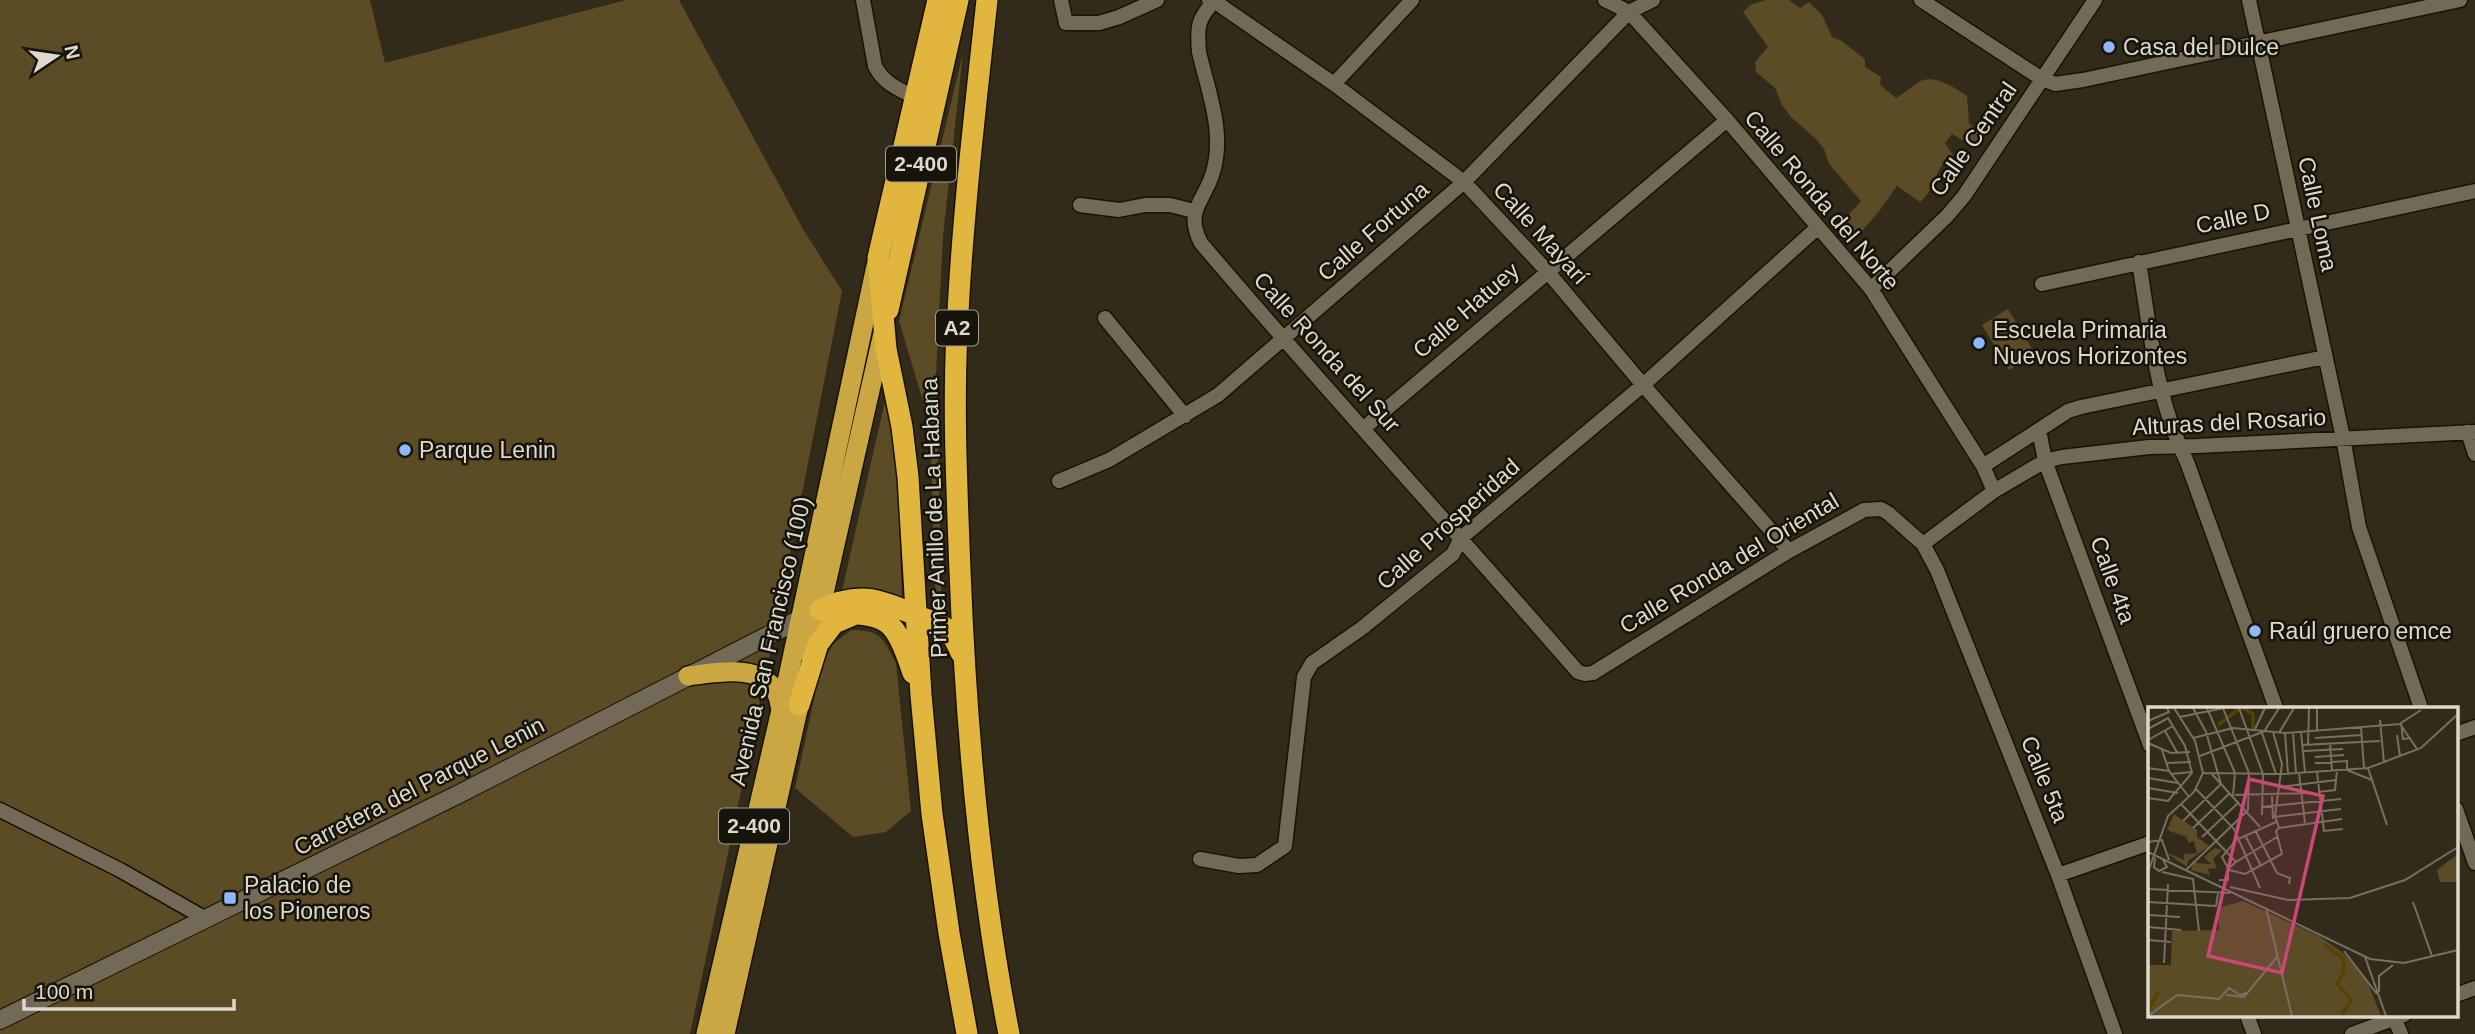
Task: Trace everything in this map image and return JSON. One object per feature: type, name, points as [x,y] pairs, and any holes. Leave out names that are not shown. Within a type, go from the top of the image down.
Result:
[{"type":"highway","points":[[938,0],[878,258],[884,329],[908,477],[920,695],[932,814],[967,1034]]},
{"type":"highway","name":"2-400","points":[[884,329],[958,0]]},
{"type":"highway","name":"Primer Anillo de La Habana","points":[[987,0],[961,255],[956,335],[956,475],[963,658],[971,768],[986,893],[1009,1034]]},
{"type":"highway","name":"Avenida San Francisco (100)","points":[[725,1034],[810,614],[878,258]]},
{"type":"highway","name":"Avenida San Francisco (100)","points":[[810,614],[884,329]]},
{"type":"highway","points":[[810,614],[841,601],[862,598],[895,604],[943,624],[954,636],[963,658]]},
{"type":"highway","points":[[810,614],[876,616],[893,628],[906,653],[920,695]]},
{"type":"highway","points":[[688,676],[731,671],[760,677],[790,708],[818,644],[834,623],[855,614]]},
{"type":"highway","name":"Avenida San Francisco (100)","points":[[706,1034],[790,708]]},
{"type":"street","points":[[863,0],[875,66],[879,74],[885,82],[916,98]]},
{"type":"street","points":[[1061,0],[1066,23],[1099,23],[1157,0]]},
{"type":"street","points":[[1080,205],[1119,210],[1145,205],[1170,205],[1194,211],[1213,174],[1217,155],[1216,125],[1198,38],[1201,15],[1213,0]]},
{"type":"street","name":"Calle Mayarí","points":[[1213,0],[1334,85],[1464,182],[1547,271],[1789,551]]},
{"type":"street","points":[[1334,85],[1412,0]]},
{"type":"street","name":"Calle Ronda del Norte","points":[[1605,0],[1629,12],[1727,120],[1871,289],[1983,466],[1994,491]]},
{"type":"street","name":"Calle Fortuna","points":[[1059,481],[1109,460],[1218,395],[1464,182],[1629,12],[1653,0]]},
{"type":"street","points":[[1922,0],[2042,79],[2055,84],[2460,0]]},
{"type":"street","name":"Calle Central","points":[[1871,289],[1947,216],[1964,196],[2095,0]]},
{"type":"street","name":"Calle Loma","points":[[2249,0],[2343,438],[2354,506],[2364,546],[2420,707]]},
{"type":"street","name":"Calle Hatuey","points":[[1364,428],[1727,120]]},
{"type":"street","name":"Calle D","points":[[2042,284],[2475,191]]},
{"type":"street","name":"Calle Ronda del Sur","points":[[1194,211],[1195,232],[1201,243],[1283,340],[1578,672],[1593,673]]},
{"type":"street","name":"Calle Prosperidad","points":[[1200,859],[1239,866],[1258,865],[1285,846],[1304,677],[1312,663],[1362,628],[1453,555],[1461,538],[1643,385],[1817,228]]},
{"type":"street","points":[[2138,262],[2161,389],[2173,435],[2186,462],[2275,707]]},
{"type":"street","points":[[1105,318],[1185,416]]},
{"type":"street","points":[[1983,466],[2068,411],[2161,389],[2325,358]]},
{"type":"street","name":"Calle 4ta","points":[[2039,430],[2045,461],[2148,740]]},
{"type":"street","points":[[2472,432],[2475,454]]},
{"type":"street","name":"Alturas del Rosario","points":[[1923,544],[1994,491],[2045,461],[2062,457],[2179,446],[2472,432]]},
{"type":"street","name":"Calle Ronda del Oriental","points":[[1593,673],[1789,551],[1854,514],[1881,509],[1923,544]]},
{"type":"street","name":"Calle 5ta","points":[[1923,544],[1937,570],[2059,875],[2115,1034]]},
{"type":"street","name":"Carretera del Parque Lenin","points":[[0,1020],[459,794],[810,614]]},
{"type":"street","points":[[2458,733],[2475,727]]},
{"type":"street","points":[[0,810],[120,870],[206,919]]},
{"type":"street","points":[[2458,815],[2475,863]]},
{"type":"street","points":[[2059,875],[2148,844]]},
{"type":"street","points":[[2458,994],[2475,988]]},
{"type":"street","points":[[2248,1016],[2254,1034]]},
{"type":"street","points":[[2352,1034],[2398,1016],[2401,1034]]},
{"type":"shaded area","name":"Parque Lenin","points":[[0,0],[370,0],[385,63],[626,0],[679,0],[803,229],[842,291],[779,610],[690,1034],[0,1034]]},
{"type":"shaded area","points":[[1766,0],[1789,0],[1800,8],[1809,2],[1822,15],[1832,37],[1865,59],[1865,67],[1881,77],[1880,85],[1896,98],[1919,82],[1930,79],[1957,89],[1967,96],[1969,123],[1983,136],[1971,145],[1952,134],[1945,143],[1953,155],[1941,166],[1920,202],[1897,186],[1856,238],[1847,237],[1841,223],[1861,201],[1829,164],[1824,149],[1816,139],[1791,117],[1775,88],[1756,72],[1755,62],[1768,47],[1743,12],[1750,5]]},
{"type":"shaded area","points":[[963,53],[943,236],[936,375],[942,616],[936,617],[931,457],[925,408],[899,321]]},
{"type":"shaded area","points":[[2008,309],[2035,354],[2009,370],[1982,325]]},
{"type":"shaded area","points":[[885,401],[889,401],[897,463],[902,599],[841,595]]},
{"type":"shaded area","points":[[851,630],[861,630],[880,637],[896,663],[911,811],[886,832],[853,837],[795,788],[821,667],[833,644]]},
{"type":"place","name":"Casa del Dulce","points":[[2109,47]]},
{"type":"place","name":"Escuela Primaria Nuevos Horizontes","points":[[1979,343]]},
{"type":"place","name":"Parque Lenin","points":[[405,450]]},
{"type":"place","name":"Raúl gruero emce","points":[[2255,631]]},
{"type":"place","name":"Palacio de los Pioneros","points":[[230,898]]}]
